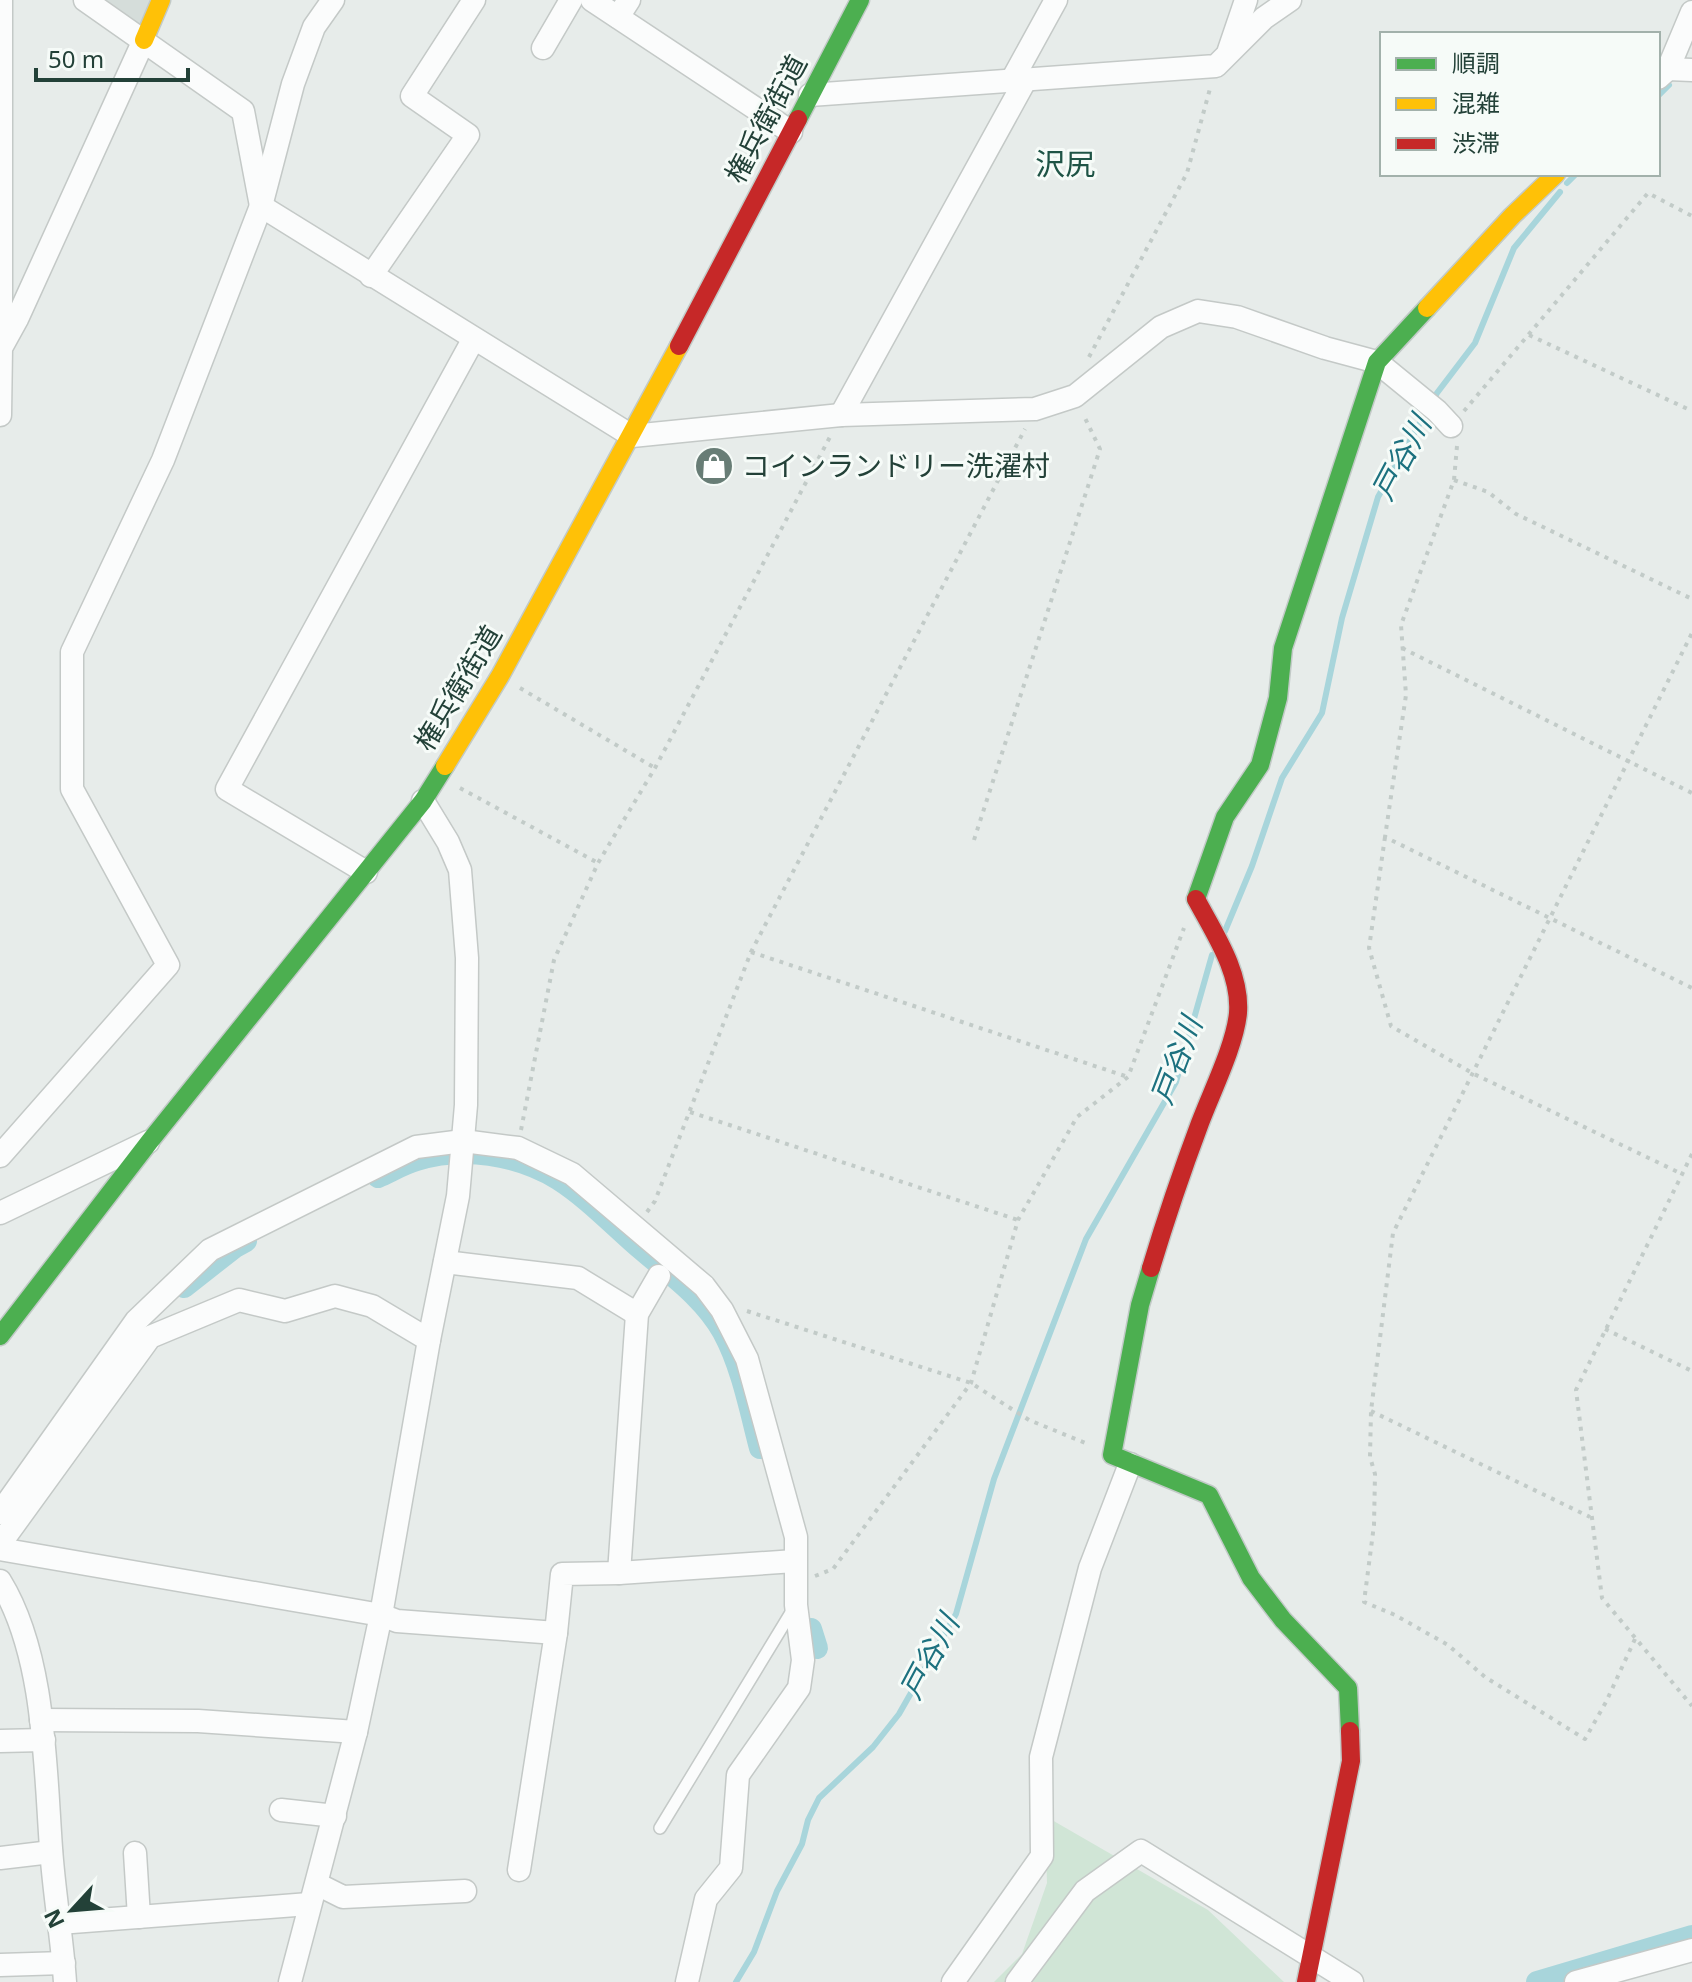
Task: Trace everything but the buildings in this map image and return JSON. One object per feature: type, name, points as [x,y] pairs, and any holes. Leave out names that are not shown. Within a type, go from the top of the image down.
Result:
[{"type":"street","points":[[0,415],[1,0]]},
{"type":"street","points":[[85,0],[243,111],[261,206],[632,436],[841,415],[1035,409],[1075,396],[1161,327],[1198,311],[1237,317],[1325,348],[1377,362],[1444,418]]},
{"type":"street","points":[[1,348],[17,319],[161,0]]},
{"type":"street","points":[[0,1156],[168,965],[72,789],[72,652],[163,460],[261,206],[293,84],[314,27],[333,0]]},
{"type":"street","points":[[371,276],[468,135],[412,96],[474,0]]},
{"type":"street","points":[[543,48],[571,0]]},
{"type":"street","points":[[592,0],[624,9],[791,132]]},
{"type":"street","name":"権兵衛街道","points":[[0,1336],[150,1141],[423,801],[500,676],[632,436],[860,0]]},
{"type":"street","points":[[841,415],[1019,80],[1056,0]]},
{"type":"street","points":[[1222,60],[1246,0]]},
{"type":"street","points":[[810,95],[1019,80],[1222,60],[1264,18],[1290,0]]},
{"type":"street","points":[[1663,73],[1692,12]]},
{"type":"street","points":[[1663,73],[1692,70]]},
{"type":"street","points":[[953,1982],[1042,1856],[1041,1757],[1121,1460],[1140,1305],[1176,1185],[1227,1054],[1238,1012],[1233,976],[1224,951],[1196,898],[1225,817],[1260,765],[1278,698],[1283,648],[1377,362],[1512,216],[1554,176]]},
{"type":"street","points":[[366,872],[227,789],[473,340]]},
{"type":"street","points":[[290,1982],[356,1732],[381,1615],[429,1340],[458,1196],[466,1105],[467,958],[460,870],[448,842],[423,801]]},
{"type":"street","points":[[0,1213],[150,1141]]},
{"type":"street","points":[[0,1513],[136,1321],[210,1250],[416,1147],[463,1141],[518,1148],[572,1174],[704,1286],[722,1310],[747,1359],[796,1537],[796,1605],[803,1660],[799,1688],[738,1775],[731,1868],[706,1899],[687,1982]]},
{"type":"street","points":[[445,1262],[578,1278],[637,1314]]},
{"type":"street","points":[[619,1573],[637,1314],[659,1276]]},
{"type":"street","points":[[429,1340],[372,1306],[335,1296],[285,1311],[239,1300],[150,1337],[0,1546],[381,1615],[397,1621],[556,1633]]},
{"type":"street","points":[[1121,1460],[1209,1495],[1251,1578],[1283,1620],[1348,1688],[1351,1761],[1306,1982]]},
{"type":"street","points":[[519,1870],[556,1633],[562,1574],[795,1561]]},
{"type":"street","points":[[0,1581],[15,1605],[29,1658],[42,1730],[64,1972],[0,1965]]},
{"type":"street","points":[[0,1741],[42,1730],[198,1721],[356,1732]]},
{"type":"street","points":[[281,1810],[335,1816]]},
{"type":"street","points":[[1017,1982],[1085,1891],[1141,1851],[1352,1982]]},
{"type":"street","points":[[0,1858],[51,1852]]},
{"type":"street","points":[[135,1853],[139,1917]]},
{"type":"street","points":[[59,1923],[139,1917],[313,1894],[343,1897],[465,1891]]},
{"type":"street","points":[[1576,1982],[1692,1950]]},
{"type":"lane","points":[[660,1828],[796,1605]]},
{"type":"path","points":[[1085,364],[1187,173],[1222,60]]},
{"type":"path","points":[[1682,1174],[1474,1074],[1391,1026],[1369,948],[1406,695],[1401,625],[1454,480],[1458,449],[1444,418],[1529,335],[1648,193],[1692,216]]},
{"type":"path","points":[[1529,335],[1692,411]]},
{"type":"path","points":[[974,840],[1100,449],[1075,396]]},
{"type":"path","points":[[635,1227],[655,1201],[751,952],[1035,409]]},
{"type":"path","points":[[518,1148],[554,960],[598,863],[655,768],[841,415]]},
{"type":"path","points":[[1454,480],[1488,492],[1516,514],[1692,599]]},
{"type":"path","points":[[1635,1639],[1585,1739],[1485,1677],[1448,1645],[1395,1615],[1364,1602],[1374,1525],[1371,1411],[1393,1233],[1692,633]]},
{"type":"path","points":[[1402,648],[1692,793]]},
{"type":"path","points":[[500,676],[655,768]]},
{"type":"path","points":[[438,776],[598,863]]},
{"type":"path","points":[[1385,837],[1692,988]]},
{"type":"path","points":[[796,1605],[814,1576],[833,1569],[971,1383],[1018,1220],[1077,1117],[1128,1077],[1196,898]]},
{"type":"path","points":[[751,952],[1128,1077]]},
{"type":"path","points":[[690,1112],[1018,1220]]},
{"type":"path","points":[[1692,1154],[1576,1390],[1602,1598],[1692,1706]]},
{"type":"path","points":[[738,1306],[971,1383],[1029,1420],[1121,1460]]},
{"type":"path","points":[[1605,1329],[1692,1371]]},
{"type":"path","points":[[1371,1411],[1590,1517]]},
{"type":"shaded area","points":[[85,0],[161,0],[144,40]]},
{"type":"green space","points":[[1045,1816],[1208,1910],[1284,1982],[994,1982],[1022,1954],[1047,1883]]},
{"type":"waterway","name":"戸谷川","points":[[1660,94],[1669,85]]},
{"type":"waterway","name":"戸谷川","points":[[1567,183],[1574,176]]},
{"type":"waterway","name":"戸谷川","points":[[1225,931],[1252,866],[1282,778],[1322,713],[1342,618],[1378,497],[1437,393],[1475,343],[1514,248],[1560,192]]},
{"type":"waterway","name":"戸谷川","points":[[736,1982],[754,1952],[777,1891],[802,1844],[808,1820],[819,1798],[873,1747],[899,1714],[956,1614],[994,1479],[1086,1239],[1176,1082],[1212,955]]},
{"type":"waterway","points":[[378,1177],[417,1160],[471,1153],[507,1158],[558,1179],[591,1204],[706,1308],[723,1332],[735,1360],[760,1448]]},
{"type":"waterway","points":[[184,1287],[246,1241]]},
{"type":"waterway","points":[[811,1629],[817,1648]]},
{"type":"waterway","points":[[1537,1982],[1692,1936]]},
{"type":"traffic: fast","points":[[798,119],[860,0]]},
{"type":"traffic: fast","points":[[1196,899],[1225,817],[1260,765],[1278,698],[1283,648],[1377,362],[1427,308]]},
{"type":"traffic: fast","points":[[0,1336],[150,1141],[423,801],[445,766]]},
{"type":"traffic: fast","points":[[1151,1268],[1140,1305],[1112,1455],[1209,1495],[1251,1578],[1283,1620],[1348,1688],[1350,1731]]},
{"type":"traffic: slow","points":[[144,40],[161,0]]},
{"type":"traffic: slow","points":[[1427,308],[1512,216],[1554,176]]},
{"type":"traffic: slow","points":[[445,766],[500,676],[679,346]]},
{"type":"traffic: jam","points":[[679,346],[798,119]]},
{"type":"traffic: jam","points":[[1151,1268],[1187,1159],[1228,1053],[1238,1013],[1231,968],[1196,899]]},
{"type":"traffic: jam","points":[[1306,1982],[1351,1761],[1350,1731]]},
{"type":"place","name":"コインランドリー洗濯村","points":[[714,466]]},
{"type":"district","name":"沢尻","points":[[1065,165]]}]
